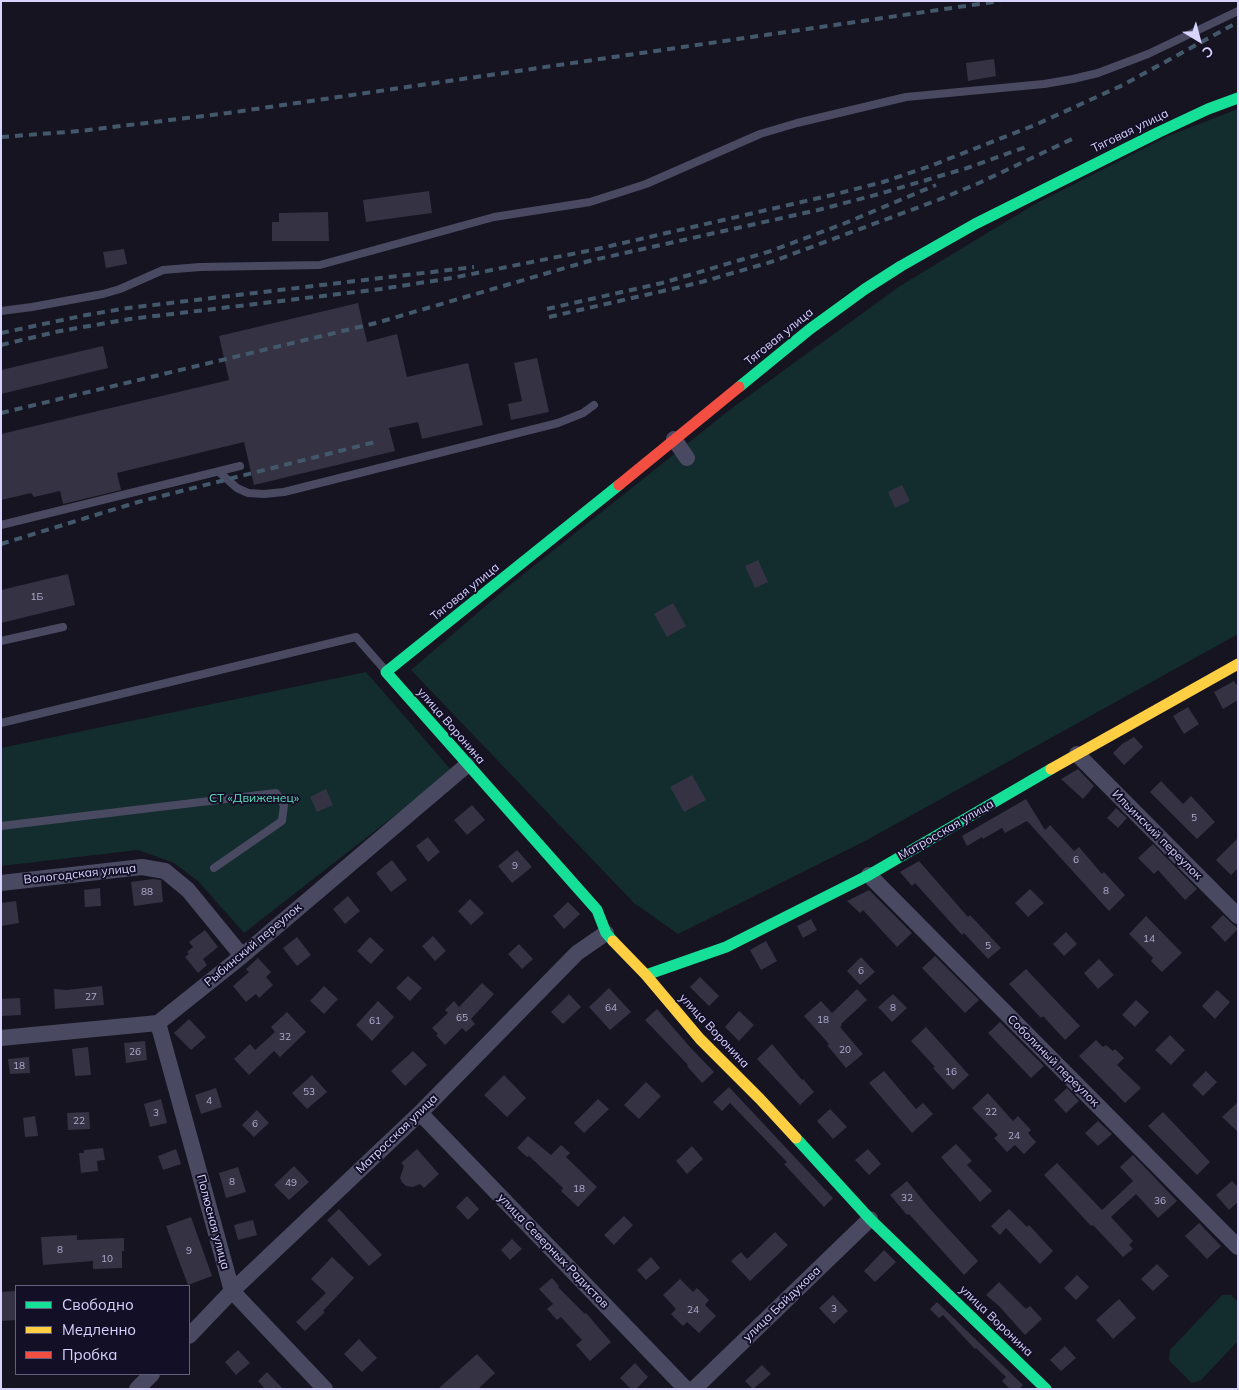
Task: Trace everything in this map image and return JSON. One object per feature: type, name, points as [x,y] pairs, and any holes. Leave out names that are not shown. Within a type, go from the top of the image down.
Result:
[{"type":"street","name":"Тяговая улица","points":[[386,672],[836,309],[901,266],[975,224],[1208,109],[1238,98]]},
{"type":"street","points":[[674,439],[687,458]]},
{"type":"street","name":"Матросская улица","points":[[646,975],[726,947],[869,875],[1077,754],[1238,664]]},
{"type":"street","name":"улица Воронина","points":[[386,672],[597,910],[606,933],[646,975],[700,1038],[760,1099],[870,1219],[1046,1389]]},
{"type":"street","name":"Ильинский переулок","points":[[1077,754],[1238,916]]},
{"type":"street","name":"Рыбинский переулок","points":[[158,1023],[242,956],[467,765]]},
{"type":"street","name":"Вологодская улица","points":[[1,883],[142,867],[165,871],[188,890],[242,956]]},
{"type":"street","name":"Соболиный переулок","points":[[869,875],[1238,1247]]},
{"type":"street","name":"Матросская улица","points":[[190,1335],[232,1291],[420,1113],[577,953],[606,933]]},
{"type":"street","points":[[1,1038],[158,1023]]},
{"type":"street","name":"Полюсная улица","points":[[158,1023],[232,1291],[325,1389]]},
{"type":"street","name":"улица Северных Радистов","points":[[420,1113],[686,1389]]},
{"type":"street","name":"улица Байдукова","points":[[694,1389],[870,1219]]},
{"type":"street","points":[[137,1389],[151,1375]]},
{"type":"lane","points":[[1,311],[103,294],[120,289],[163,270],[200,267],[320,265],[494,217],[590,202],[646,184],[760,134],[797,123],[906,96],[1044,84],[1098,73],[1148,54],[1238,11]]},
{"type":"lane","points":[[219,472],[237,488],[248,493],[284,492],[558,422],[583,413],[594,405]]},
{"type":"lane","points":[[1,525],[240,466]]},
{"type":"lane","points":[[1,641],[64,627]]},
{"type":"lane","points":[[1,723],[356,637],[386,672]]},
{"type":"lane","points":[[1,826],[276,793],[284,805],[282,821],[214,868]]},
{"type":"green space","points":[[1238,109],[1238,634],[867,840],[678,934],[634,903],[411,670],[510,585],[732,408],[900,286],[1035,204],[1168,136]]},
{"type":"green space","name":"СТ «Движенец»","points":[[366,672],[452,771],[244,933],[199,882],[174,863],[138,850],[1,866],[1,748]]},
{"type":"green space","points":[[1222,1295],[1231,1295],[1238,1302],[1238,1341],[1201,1380],[1192,1383],[1169,1360],[1170,1350]]},
{"type":"building","points":[[994,59],[996,76],[968,81],[966,63]]},
{"type":"building","points":[[429,191],[432,213],[366,222],[363,200]]},
{"type":"building","points":[[328,212],[329,241],[272,241],[272,222],[279,222],[279,213]]},
{"type":"building","points":[[124,249],[127,264],[106,268],[103,252]]},
{"type":"building","points":[[358,303],[367,342],[397,334],[407,377],[468,363],[483,425],[422,439],[418,422],[389,428],[395,451],[254,485],[244,442],[117,473],[121,490],[63,504],[60,491],[34,497],[31,493],[1,500],[1,434],[229,380],[219,336]]},
{"type":"building","points":[[103,346],[108,368],[1,394],[1,370]]},
{"type":"building","points":[[537,358],[549,412],[511,420],[508,404],[522,401],[514,363]]},
{"type":"building","points":[[902,485],[910,501],[895,508],[888,492]]},
{"type":"building","points":[[758,560],[768,582],[755,588],[745,566]]},
{"type":"building","points":[[68,574],[75,605],[1,623],[1,590]]},
{"type":"building","points":[[673,603],[686,626],[667,637],[654,614]]},
{"type":"building","points":[[1234,681],[1238,687],[1238,700],[1223,709],[1214,692]]},
{"type":"building","points":[[1188,707],[1199,724],[1184,734],[1173,716]]},
{"type":"building","points":[[1134,737],[1143,747],[1124,765],[1113,753],[1122,744]]},
{"type":"building","points":[[1078,769],[1094,786],[1083,799],[1061,779]]},
{"type":"building","points":[[692,775],[706,800],[684,812],[670,787]]},
{"type":"building","points":[[1161,781],[1183,804],[1191,796],[1215,822],[1197,839],[1150,792]]},
{"type":"building","points":[[326,789],[333,805],[317,812],[310,797]]},
{"type":"building","points":[[1026,799],[1045,830],[1050,825],[1074,851],[1079,847],[1102,874],[1104,872],[1125,895],[1109,911],[1027,821],[1005,833],[1002,828],[967,846],[962,836]]},
{"type":"building","points":[[472,805],[485,820],[467,835],[454,820]]},
{"type":"building","points":[[1116,808],[1127,818],[1118,828],[1107,818]]},
{"type":"building","points":[[428,837],[440,852],[428,862],[416,846]]},
{"type":"building","points":[[1238,838],[1238,868],[1231,875],[1216,860]]},
{"type":"building","points":[[1153,844],[1197,889],[1185,900],[1158,870],[1154,874],[1138,858]]},
{"type":"building","points":[[517,850],[532,867],[512,883],[498,866]]},
{"type":"building","points":[[392,860],[407,880],[391,892],[376,873]]},
{"type":"building","points":[[919,861],[968,917],[970,915],[1001,948],[988,959],[964,933],[962,935],[915,883],[912,886],[900,872]]},
{"type":"building","points":[[153,879],[161,880],[163,902],[134,906],[131,882]]},
{"type":"building","points":[[100,888],[101,906],[85,907],[84,890]]},
{"type":"building","points":[[1030,889],[1044,903],[1028,917],[1015,903]]},
{"type":"building","points":[[869,890],[912,933],[897,947],[863,910],[860,913],[847,901]]},
{"type":"building","points":[[348,896],[360,911],[345,924],[333,909]]},
{"type":"building","points":[[470,899],[484,913],[471,925],[458,911]]},
{"type":"building","points":[[16,901],[19,923],[1,926],[1,903]]},
{"type":"building","points":[[568,902],[580,914],[564,929],[553,916]]},
{"type":"building","points":[[1223,915],[1238,929],[1225,942],[1211,927]]},
{"type":"building","points":[[1146,916],[1182,953],[1162,972],[1151,961],[1153,958],[1129,934]]},
{"type":"building","points":[[811,919],[817,930],[803,938],[797,926]]},
{"type":"building","points":[[205,930],[218,947],[203,959],[207,965],[198,973],[185,957],[189,954],[187,952],[193,947],[189,942]]},
{"type":"building","points":[[1066,932],[1077,944],[1064,956],[1053,944]]},
{"type":"building","points":[[433,936],[446,951],[435,961],[422,946]]},
{"type":"building","points":[[297,937],[311,955],[297,966],[283,948]]},
{"type":"building","points":[[370,937],[384,950],[371,964],[357,951]]},
{"type":"building","points":[[766,941],[777,961],[761,970],[750,950]]},
{"type":"building","points":[[519,944],[533,959],[522,969],[508,954]]},
{"type":"building","points":[[935,956],[979,1000],[965,1013],[922,968]]},
{"type":"building","points":[[861,957],[875,972],[860,985],[847,971]]},
{"type":"building","points":[[258,958],[271,972],[266,977],[273,985],[259,998],[256,994],[246,1002],[233,986],[249,972],[246,969]]},
{"type":"building","points":[[1099,959],[1114,975],[1098,989],[1084,973]]},
{"type":"building","points":[[1026,969],[1080,1026],[1065,1040],[1009,984]]},
{"type":"building","points":[[408,976],[422,988],[410,1001],[396,988]]},
{"type":"building","points":[[700,977],[719,996],[709,1006],[690,987]]},
{"type":"building","points":[[482,983],[494,994],[471,1019],[475,1024],[466,1032],[462,1028],[445,1045],[432,1028],[448,1013],[445,1010],[454,1001],[459,1007]]},
{"type":"building","points":[[102,986],[104,1005],[55,1009],[54,989],[67,990]]},
{"type":"building","points":[[324,986],[338,999],[324,1014],[310,1001]]},
{"type":"building","points":[[609,988],[631,1012],[610,1030],[589,1007]]},
{"type":"building","points":[[857,989],[867,1000],[840,1027],[863,1054],[846,1068],[827,1045],[829,1044],[804,1016],[821,1001],[832,1013]]},
{"type":"building","points":[[1217,990],[1230,1002],[1215,1019],[1202,1006]]},
{"type":"building","points":[[569,994],[581,1007],[563,1024],[551,1012]]},
{"type":"building","points":[[893,994],[907,1008],[892,1022],[878,1007]]},
{"type":"building","points":[[20,998],[21,1015],[1,1016],[1,999]]},
{"type":"building","points":[[1136,1000],[1149,1012],[1135,1027],[1122,1015]]},
{"type":"building","points":[[378,1001],[394,1017],[372,1041],[356,1025]]},
{"type":"building","points":[[657,1009],[714,1072],[702,1083],[688,1065],[645,1020]]},
{"type":"building","points":[[739,1011],[754,1025],[739,1041],[725,1027]]},
{"type":"building","points":[[287,1012],[306,1032],[280,1057],[274,1051],[249,1075],[234,1059],[250,1044],[255,1050],[275,1032],[271,1027]]},
{"type":"building","points":[[189,1019],[206,1037],[191,1050],[174,1033]]},
{"type":"building","points":[[1000,1022],[1044,1066],[1031,1078],[988,1033]]},
{"type":"building","points":[[926,1027],[969,1075],[953,1090],[911,1041]]},
{"type":"building","points":[[1170,1035],[1185,1050],[1171,1065],[1155,1050]]},
{"type":"building","points":[[1096,1040],[1103,1047],[1106,1045],[1113,1051],[1115,1049],[1124,1058],[1117,1065],[1141,1088],[1125,1103],[1079,1056]]},
{"type":"building","points":[[145,1041],[147,1060],[126,1063],[124,1043]]},
{"type":"building","points":[[772,1044],[814,1092],[800,1105],[757,1059]]},
{"type":"building","points":[[88,1047],[91,1075],[75,1076],[72,1049]]},
{"type":"building","points":[[413,1051],[427,1065],[405,1086],[391,1071]]},
{"type":"building","points":[[29,1057],[30,1073],[10,1074],[8,1059]]},
{"type":"building","points":[[884,1071],[916,1109],[923,1103],[933,1114],[912,1133],[869,1083]]},
{"type":"building","points":[[1206,1071],[1217,1082],[1203,1096],[1192,1085]]},
{"type":"building","points":[[312,1075],[327,1092],[307,1109],[292,1093]]},
{"type":"building","points":[[504,1075],[526,1098],[507,1117],[484,1095]]},
{"type":"building","points":[[646,1082],[661,1096],[639,1119],[624,1105]]},
{"type":"building","points":[[729,1087],[833,1198],[824,1207],[784,1164],[787,1162],[730,1103],[722,1111],[713,1102]]},
{"type":"building","points":[[216,1088],[222,1107],[201,1114],[195,1095]]},
{"type":"building","points":[[1067,1088],[1079,1101],[1066,1113],[1054,1100]]},
{"type":"building","points":[[988,1093],[1013,1121],[1018,1116],[1031,1130],[1028,1133],[1036,1142],[1024,1154],[1015,1145],[1007,1152],[994,1138],[998,1135],[972,1108]]},
{"type":"building","points":[[161,1099],[167,1123],[150,1127],[144,1104]]},
{"type":"building","points":[[598,1099],[609,1109],[584,1133],[574,1123]]},
{"type":"building","points":[[1238,1102],[1238,1132],[1222,1117]]},
{"type":"building","points":[[830,1109],[847,1127],[833,1139],[817,1121]]},
{"type":"building","points":[[257,1110],[269,1123],[254,1137],[242,1125]]},
{"type":"building","points":[[89,1112],[90,1129],[68,1130],[67,1113]]},
{"type":"building","points":[[1163,1112],[1210,1162],[1197,1175],[1148,1126]]},
{"type":"building","points":[[35,1116],[38,1136],[25,1137],[23,1118]]},
{"type":"building","points":[[1098,1121],[1112,1134],[1098,1146],[1085,1133]]},
{"type":"building","points":[[528,1136],[551,1155],[561,1145],[570,1153],[566,1157],[597,1187],[578,1207],[561,1191],[563,1188],[529,1156],[527,1157],[517,1148]]},
{"type":"building","points":[[956,1144],[972,1161],[967,1165],[992,1191],[980,1202],[941,1157]]},
{"type":"building","points":[[692,1146],[703,1159],[687,1174],[676,1161]]},
{"type":"building","points":[[103,1148],[105,1160],[97,1161],[98,1171],[81,1173],[79,1153],[84,1153],[84,1150]]},
{"type":"building","points":[[176,1149],[181,1164],[163,1170],[158,1156]]},
{"type":"building","points":[[417,1149],[439,1174],[424,1188],[420,1184],[413,1187],[406,1186],[400,1178],[404,1166],[401,1163]]},
{"type":"building","points":[[868,1149],[881,1164],[869,1175],[855,1160]]},
{"type":"building","points":[[1133,1155],[1177,1201],[1158,1218],[1136,1194],[1111,1217],[1133,1241],[1129,1245],[1133,1249],[1123,1257],[1093,1225],[1091,1226],[1044,1175],[1057,1163],[1102,1210],[1133,1181],[1120,1167]]},
{"type":"building","points":[[294,1166],[309,1182],[289,1200],[274,1185]]},
{"type":"building","points":[[238,1167],[246,1192],[226,1198],[219,1173]]},
{"type":"building","points":[[907,1181],[978,1261],[964,1275],[890,1195]]},
{"type":"building","points":[[1232,1181],[1238,1187],[1238,1202],[1229,1210],[1216,1195]]},
{"type":"building","points":[[467,1196],[479,1209],[468,1220],[456,1207]]},
{"type":"building","points":[[339,1209],[382,1255],[369,1266],[327,1220]]},
{"type":"building","points":[[1009,1209],[1027,1227],[1029,1225],[1053,1251],[1040,1264],[1006,1228],[1000,1235],[991,1226]]},
{"type":"building","points":[[624,1216],[633,1225],[614,1245],[604,1235]]},
{"type":"building","points":[[191,1217],[212,1276],[188,1285],[166,1226]]},
{"type":"building","points":[[253,1220],[257,1235],[238,1240],[234,1225]]},
{"type":"building","points":[[1199,1223],[1221,1246],[1207,1259],[1185,1236]]},
{"type":"building","points":[[775,1232],[788,1245],[750,1281],[731,1261],[741,1252],[747,1259]]},
{"type":"building","points":[[77,1235],[77,1240],[124,1238],[122,1268],[93,1269],[93,1261],[43,1265],[41,1237]]},
{"type":"building","points":[[512,1239],[522,1249],[510,1260],[501,1250]]},
{"type":"building","points":[[884,1250],[896,1262],[875,1282],[864,1271]]},
{"type":"building","points":[[332,1257],[354,1278],[323,1311],[325,1312],[305,1331],[296,1322],[326,1293],[311,1279]]},
{"type":"building","points":[[651,1257],[660,1268],[646,1280],[637,1270]]},
{"type":"building","points":[[1157,1264],[1169,1276],[1153,1291],[1141,1279]]},
{"type":"building","points":[[1077,1275],[1089,1287],[1076,1300],[1064,1288]]},
{"type":"building","points":[[552,1278],[558,1287],[586,1313],[611,1342],[590,1361],[576,1345],[582,1340],[561,1317],[557,1320],[547,1309],[553,1304],[539,1289]]},
{"type":"building","points":[[680,1279],[693,1292],[697,1288],[709,1300],[705,1305],[716,1316],[699,1333],[687,1322],[683,1326],[671,1314],[676,1309],[663,1295]]},
{"type":"building","points":[[999,1282],[1026,1309],[1030,1306],[1042,1319],[1025,1335],[999,1306],[986,1295]]},
{"type":"building","points":[[15,1291],[15,1320],[1,1321],[1,1292]]},
{"type":"building","points":[[833,1295],[848,1311],[834,1324],[819,1308]]},
{"type":"building","points":[[1119,1299],[1136,1318],[1113,1339],[1096,1320]]},
{"type":"building","points":[[937,1302],[1023,1385],[1019,1389],[1010,1389],[1002,1381],[1006,1377],[975,1349],[943,1315],[939,1318],[930,1309]]},
{"type":"building","points":[[359,1339],[377,1358],[362,1372],[344,1354]]},
{"type":"building","points":[[1065,1346],[1076,1358],[1061,1371],[1050,1360]]},
{"type":"building","points":[[238,1350],[250,1363],[236,1375],[225,1362]]},
{"type":"building","points":[[477,1354],[495,1373],[478,1389],[438,1389]]},
{"type":"building","points":[[635,1363],[648,1377],[636,1389],[631,1389],[620,1378]]},
{"type":"building","points":[[762,1365],[771,1374],[753,1389],[745,1381]]},
{"type":"building","points":[[267,1372],[283,1389],[265,1389],[258,1381]]},
{"type":"railway","points":[[1,137],[80,131],[228,113],[1000,1]]},
{"type":"railway","points":[[1,345],[60,331],[130,319],[381,289],[452,278],[597,249],[883,182],[933,165],[1035,125],[1123,85],[1238,22]]},
{"type":"railway","points":[[549,317],[698,283],[771,262],[938,200],[979,183],[1072,139]]},
{"type":"railway","points":[[1,413],[376,323],[589,261],[818,210],[967,168],[1026,147]]},
{"type":"railway","points":[[547,309],[662,283],[771,251],[843,224],[936,185]]},
{"type":"railway","points":[[1,333],[128,308],[474,267]]},
{"type":"railway","points":[[1,544],[138,502],[379,441]]},
{"type":"traffic: fast","points":[[739,387],[810,329],[865,289],[901,266],[975,224],[1159,132],[1208,109],[1238,98]]},
{"type":"traffic: fast","points":[[613,941],[606,933],[597,910],[386,672],[619,485]]},
{"type":"traffic: fast","points":[[646,975],[726,947],[869,875],[1051,769]]},
{"type":"traffic: fast","points":[[796,1138],[870,1219],[1046,1389]]},
{"type":"traffic: slow","points":[[1051,769],[1238,664]]},
{"type":"traffic: slow","points":[[613,941],[646,975],[700,1039],[796,1138]]},
{"type":"traffic: jam","points":[[619,485],[739,387]]}]
